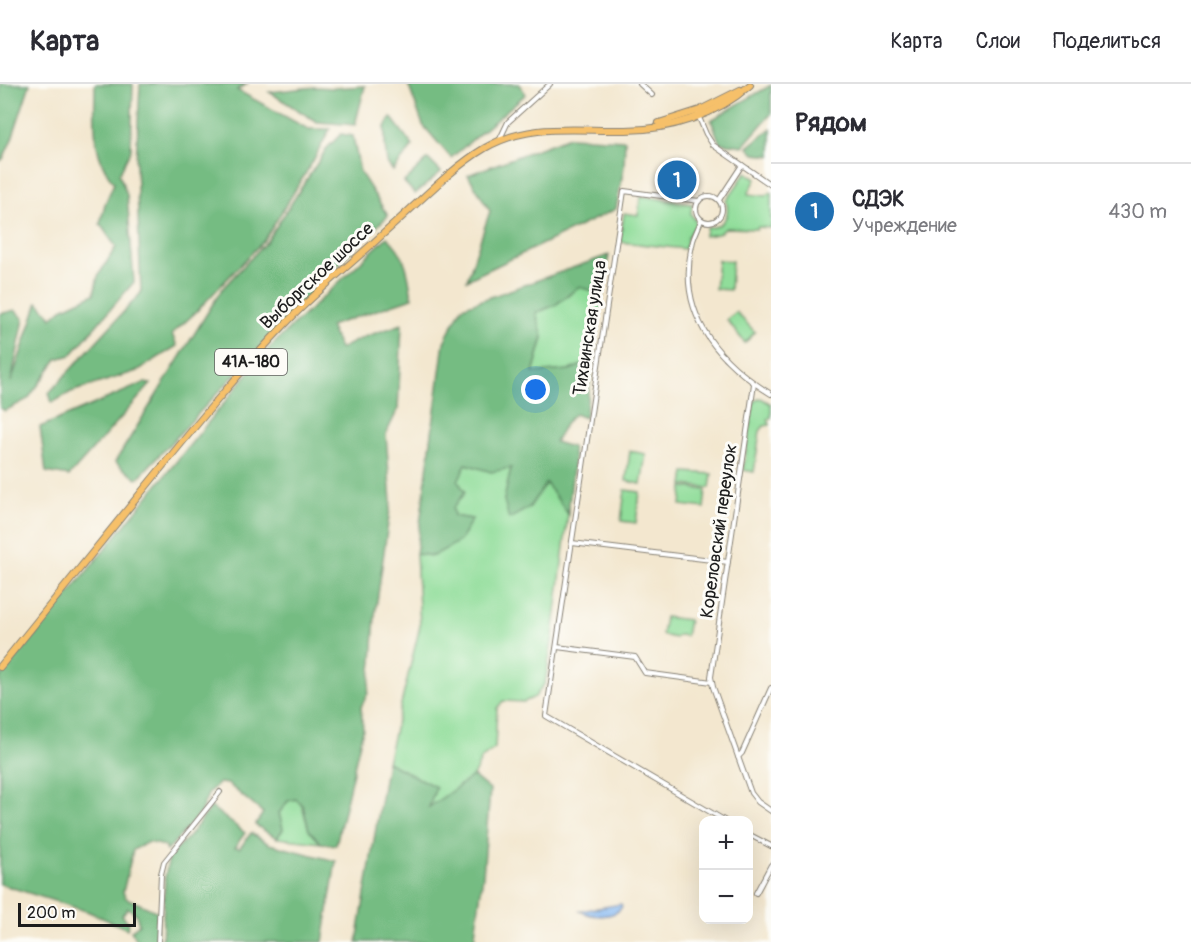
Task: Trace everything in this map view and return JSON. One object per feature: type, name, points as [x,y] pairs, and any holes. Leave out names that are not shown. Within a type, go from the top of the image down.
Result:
[{"type":"main road","name":"Выборгское шоссе","points":[[629,130],[717,107],[751,85]]},
{"type":"main road","name":"Выборгское шоссе","points":[[0,667],[219,397],[262,349],[324,287],[450,175],[484,149],[516,134],[544,129],[651,129],[689,120],[751,85]]},
{"type":"street","points":[[499,141],[508,122],[550,84]]},
{"type":"street","points":[[640,84],[652,95]]},
{"type":"street","points":[[703,128],[703,120],[717,107]]},
{"type":"street","points":[[697,114],[713,145],[771,185]]},
{"type":"street","points":[[689,120],[703,128]]},
{"type":"street","points":[[719,200],[742,165]]},
{"type":"street","name":"Тихвинская улица","points":[[699,201],[624,191],[546,716],[717,816]]},
{"type":"street","points":[[709,196],[719,200],[722,210],[717,220],[706,222],[701,220],[696,211],[699,201],[709,196]]},
{"type":"street","points":[[701,220],[693,241],[689,265],[690,290],[696,312],[716,348],[735,369],[771,394]]},
{"type":"street","name":"Кореловский переулок","points":[[712,682],[754,384]]},
{"type":"street","points":[[572,543],[728,562]]},
{"type":"street","points":[[557,647],[635,657],[645,673],[712,682],[751,793],[758,802],[771,811]]},
{"type":"street","points":[[738,758],[771,688]]},
{"type":"street","points":[[158,942],[164,862],[220,792]]},
{"type":"street","points":[[753,837],[771,846]]},
{"type":"street","points":[[756,892],[771,865]]},
{"type":"green space","points":[[0,84],[30,84],[12,139],[0,161]]},
{"type":"green space","points":[[95,84],[133,84],[131,150],[119,174],[127,195],[134,282],[71,355],[57,359],[28,399],[5,411],[0,408],[0,314],[15,310],[24,319],[11,382],[38,302],[52,318],[62,309],[94,294],[98,276],[116,247],[100,224],[114,183],[106,172],[97,148]]},
{"type":"green space","points":[[140,84],[247,84],[237,90],[308,129],[330,129],[312,163],[265,239],[172,334],[177,346],[137,371],[71,392],[52,403],[49,393],[141,293],[136,163]]},
{"type":"green space","points":[[408,84],[519,84],[526,94],[451,158],[423,125]]},
{"type":"green space","points":[[771,85],[771,114],[743,146],[720,143],[711,120]]},
{"type":"green space","points":[[365,86],[355,125],[317,122],[269,92],[315,87]]},
{"type":"green space","points":[[391,117],[413,146],[393,171],[387,163],[385,146],[385,127]]},
{"type":"green space","points":[[771,128],[771,156],[754,154],[748,147]]},
{"type":"green space","points":[[341,134],[353,136],[360,172],[388,216],[353,249],[137,479],[115,462],[222,289],[267,241],[327,148]]},
{"type":"green space","points":[[569,137],[625,140],[624,167],[616,209],[467,280],[490,211],[468,175]]},
{"type":"green space","points":[[428,159],[441,172],[415,194],[404,182]]},
{"type":"green space","points":[[746,172],[756,179],[748,194],[766,196],[771,192],[771,228],[726,228],[718,234],[704,236],[707,228],[724,220],[727,211],[726,201]]},
{"type":"green space","points":[[641,196],[692,204],[691,214],[697,223],[688,237],[685,249],[620,242],[624,213],[638,215]]},
{"type":"green space","points":[[387,237],[402,257],[408,273],[412,298],[330,326],[340,349],[364,337],[402,324],[398,409],[386,434],[391,502],[375,616],[372,662],[368,693],[361,707],[363,729],[336,845],[321,843],[309,830],[303,806],[296,799],[288,801],[279,813],[283,829],[277,838],[255,825],[263,813],[228,784],[219,783],[209,792],[200,813],[167,851],[165,846],[148,842],[133,850],[123,892],[126,898],[158,912],[156,942],[138,942],[131,931],[139,924],[136,914],[128,908],[122,915],[129,923],[127,929],[89,912],[0,884],[0,678],[268,349]]},
{"type":"green space","points":[[609,255],[603,294],[579,287],[555,305],[536,313],[543,337],[533,373],[569,370],[593,361],[585,418],[575,414],[566,423],[555,442],[572,447],[574,459],[568,514],[546,483],[529,508],[509,519],[504,500],[511,468],[491,472],[466,464],[458,481],[465,492],[453,508],[454,516],[472,519],[460,541],[433,556],[416,554],[444,342],[462,307]]},
{"type":"green space","points":[[718,260],[732,261],[730,290],[715,289]]},
{"type":"green space","points":[[580,287],[603,294],[593,361],[569,370],[533,373],[543,338],[536,313],[555,305]]},
{"type":"green space","points":[[736,312],[755,332],[745,343],[727,320]]},
{"type":"green space","points":[[144,383],[151,384],[69,476],[46,472],[40,427]]},
{"type":"green space","points":[[761,398],[771,404],[771,418],[768,419],[770,425],[764,426],[760,431],[754,472],[743,470],[754,401]]},
{"type":"green space","points":[[630,451],[646,454],[641,484],[626,481]]},
{"type":"green space","points":[[466,464],[491,471],[511,468],[504,500],[529,508],[546,482],[568,514],[545,683],[535,697],[524,702],[503,701],[497,708],[495,748],[482,758],[473,776],[428,808],[436,787],[387,762],[420,626],[416,554],[433,556],[472,519],[454,516],[453,508],[465,492],[457,481]]},
{"type":"green space","points":[[685,472],[712,474],[710,488],[683,485]]},
{"type":"green space","points":[[683,487],[706,490],[704,508],[681,505]]},
{"type":"green space","points":[[625,490],[640,492],[636,523],[621,521]]},
{"type":"green space","points":[[665,617],[689,620],[686,636],[679,635],[675,638],[662,635]]},
{"type":"green space","points":[[387,762],[436,787],[429,807],[473,776],[490,790],[483,876],[474,942],[357,942]]},
{"type":"green space","points":[[296,799],[302,806],[309,830],[321,843],[277,838],[283,829],[279,813],[288,801]]},
{"type":"green space","points":[[211,807],[245,833],[235,847],[240,848],[251,833],[269,844],[336,861],[323,942],[162,942],[165,877],[169,857],[190,835]]},
{"type":"water","points":[[621,904],[622,907],[618,911],[608,915],[596,916],[580,911]]},
{"type":"place","name":"СДЭК","points":[[677,180]]}]
